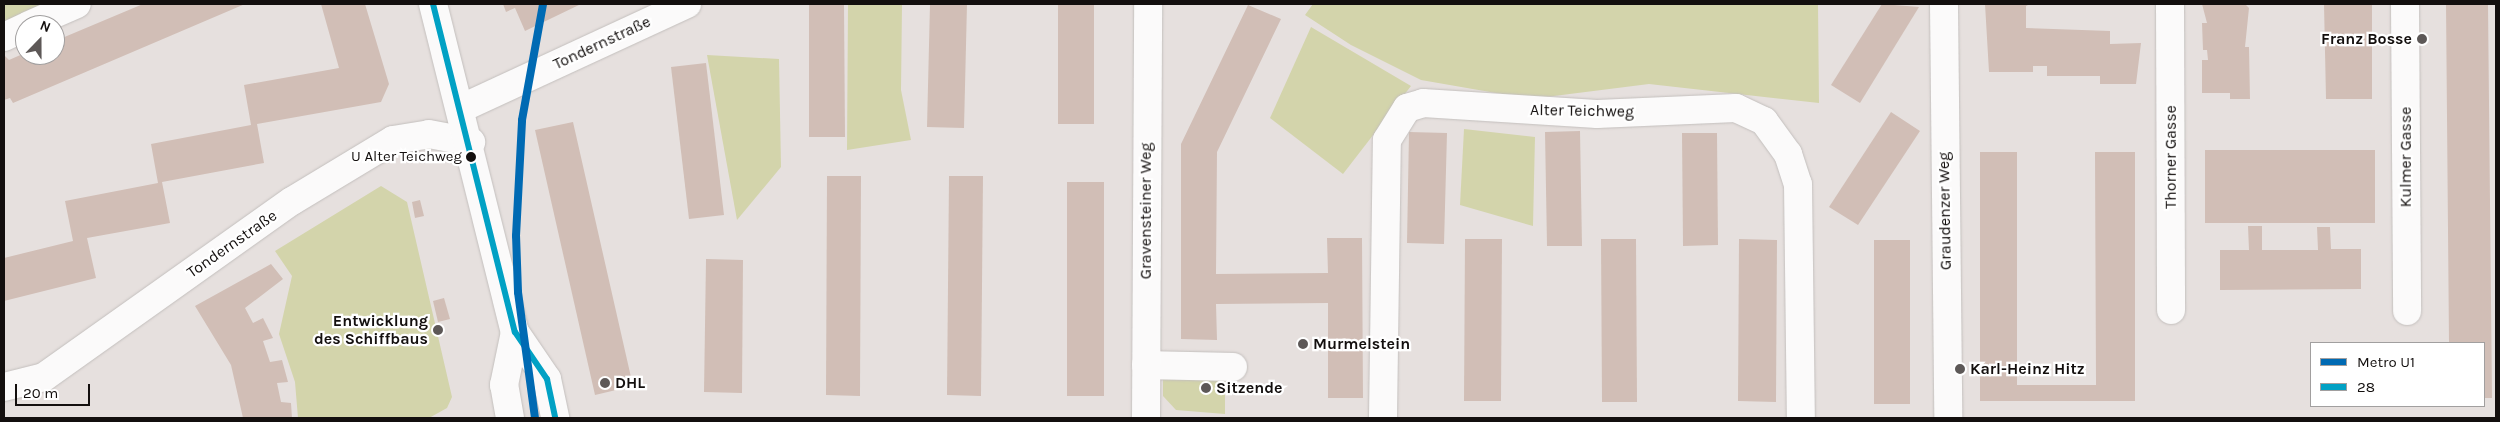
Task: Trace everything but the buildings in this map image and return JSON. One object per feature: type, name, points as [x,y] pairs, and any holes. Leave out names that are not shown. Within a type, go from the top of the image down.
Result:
[{"type":"street","points":[[52,15],[77,4]]},
{"type":"street","points":[[433,4],[471,142],[515,332],[548,379],[555,418]]},
{"type":"street","name":"Tondernstraße","points":[[462,108],[687,4]]},
{"type":"street","name":"Gravensteiner Weg","points":[[1146,418],[1148,4]]},
{"type":"street","name":"Graudenzer Weg","points":[[1944,4],[1942,174],[1948,418]]},
{"type":"street","name":"Thorner Gasse","points":[[2170,4],[2171,310]]},
{"type":"street","name":"Kulmer Gasse","points":[[2405,4],[2406,311]]},
{"type":"street","name":"Alter Teichweg","points":[[1383,418],[1387,140],[1407,108],[1423,103],[1597,114],[1736,108],[1764,121],[1788,154],[1798,184],[1801,418]]},
{"type":"street","name":"Tondernstraße","points":[[4,387],[44,377],[292,201],[393,140],[429,134],[471,142]]},
{"type":"street","points":[[510,418],[504,385],[515,332]]},
{"type":"street","points":[[1146,365],[1233,367]]},
{"type":"green space","points":[[4,4],[48,4],[23,15],[15,15],[15,18],[4,23]]},
{"type":"green space","points":[[848,4],[902,5],[901,90],[911,140],[847,150]]},
{"type":"green space","points":[[1313,4],[1818,4],[1819,103],[1649,84],[1530,99],[1421,80],[1351,45],[1305,15]]},
{"type":"green space","points":[[1311,27],[1411,86],[1343,174],[1270,118]]},
{"type":"green space","points":[[707,55],[779,59],[781,167],[737,220]]},
{"type":"green space","points":[[1464,129],[1535,137],[1533,226],[1460,205]]},
{"type":"green space","points":[[381,186],[407,202],[452,397],[447,408],[429,418],[298,418],[295,382],[279,334],[292,276],[275,251]]},
{"type":"green space","points":[[1163,371],[1225,374],[1225,414],[1176,410],[1163,396]]},
{"type":"metro line","name":"U1","points":[[535,418],[518,292],[516,236],[522,120],[543,4]]},
{"type":"transit line","name":"28","points":[[433,4],[515,332],[547,379],[555,418]]},
{"type":"place","name":"Franz Bosse","points":[[2422,39]]},
{"type":"place","name":"U Alter Teichweg","points":[[471,157]]},
{"type":"place","name":"Entwicklung des Schiffbaus","points":[[438,330]]},
{"type":"place","name":"Murmelstein","points":[[1303,344]]},
{"type":"place","name":"Karl-Heinz Hitz","points":[[1960,369]]},
{"type":"place","name":"DHL","points":[[605,383]]},
{"type":"place","name":"Sitzende","points":[[1206,388]]}]
